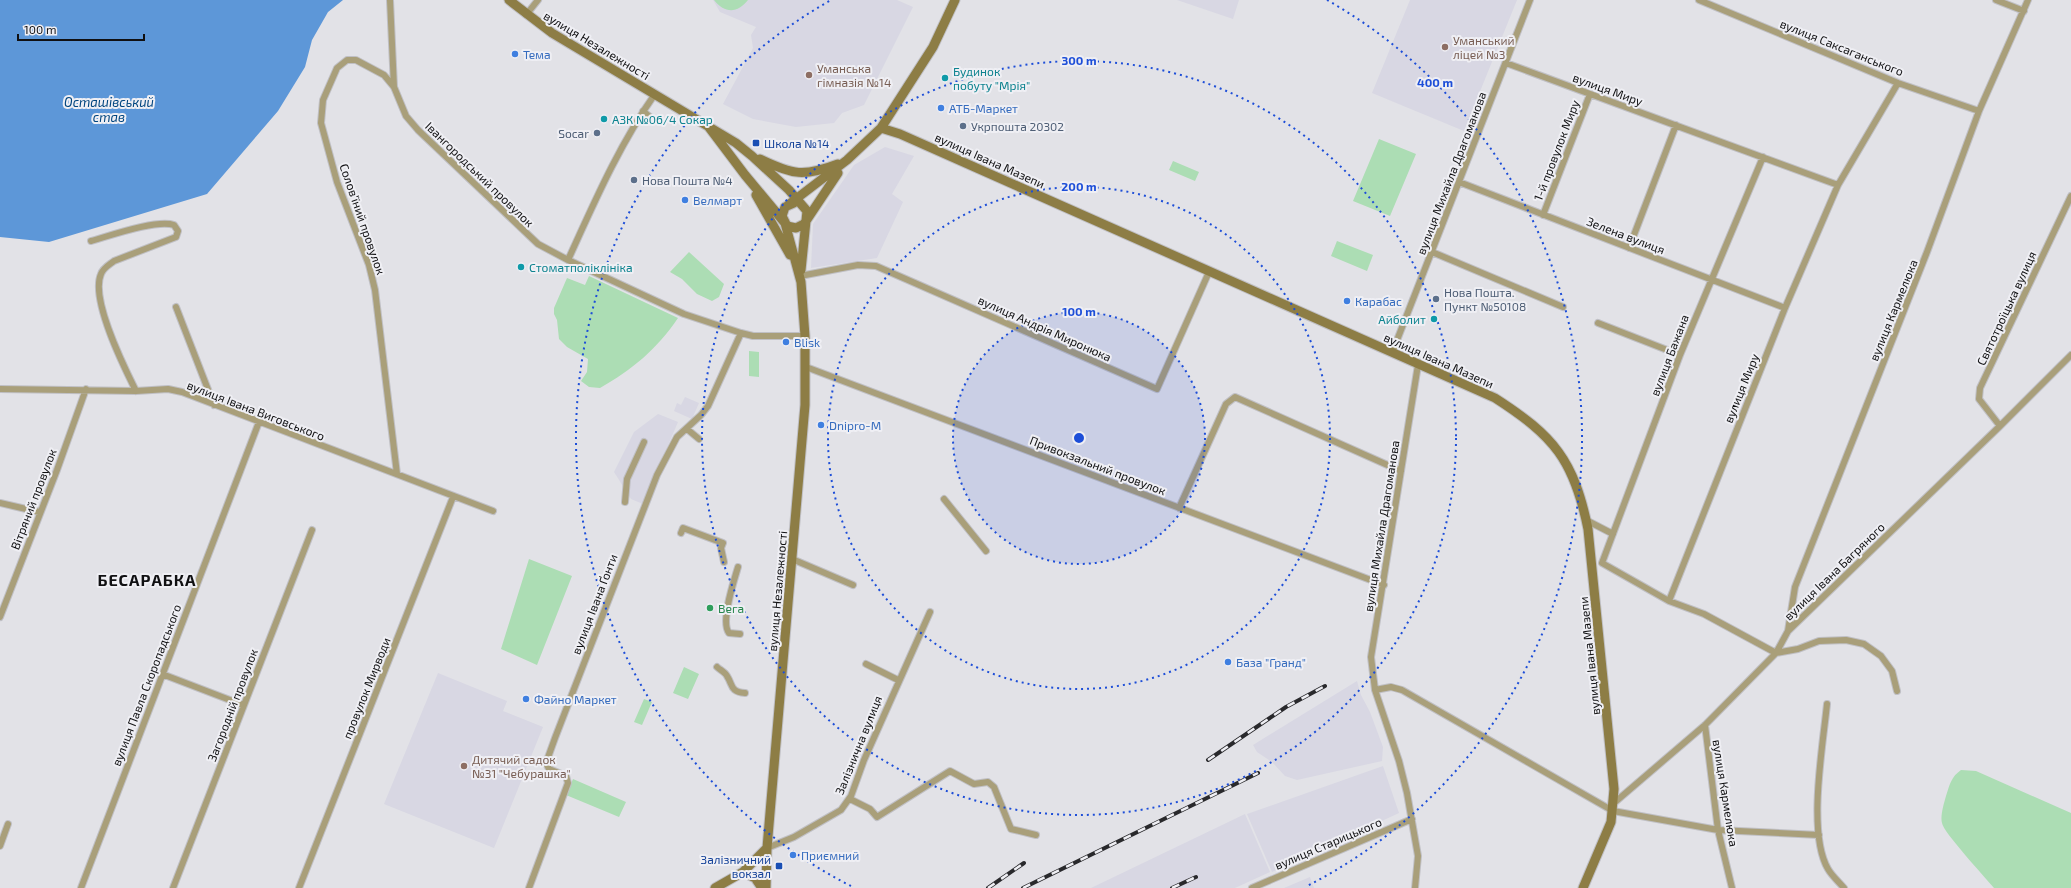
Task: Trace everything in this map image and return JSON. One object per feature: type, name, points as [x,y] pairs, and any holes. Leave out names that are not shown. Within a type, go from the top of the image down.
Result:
[{"type":"main road","name":"вулиця Незалежності","points":[[509,0],[526,15],[564,40],[708,126],[752,156],[800,202]]},
{"type":"main road","points":[[847,160],[824,192],[807,221],[801,227],[791,228],[784,223],[782,213],[788,205],[800,202],[880,128],[933,47],[955,0]]},
{"type":"main road","name":"вулиця Незалежності","points":[[708,126],[784,223],[800,276]]},
{"type":"main road","name":"вулиця Івана Мазепи","points":[[880,128],[900,134],[1495,398],[1525,417],[1552,442],[1568,466],[1582,497],[1586,520],[1614,807],[1608,832],[1583,888]]},
{"type":"main road","points":[[752,156],[781,169],[797,173],[819,171],[847,160]]},
{"type":"main road","name":"вулиця Незалежності","points":[[745,175],[791,256],[800,276]]},
{"type":"main road","points":[[800,202],[808,213],[807,221]]},
{"type":"main road","name":"вулиця Незалежності","points":[[767,848],[805,405],[805,336],[800,276],[807,221]]},
{"type":"main road","points":[[766,888],[767,848]]},
{"type":"main road","name":"Залізнична вулиця","points":[[715,888],[743,872],[767,848]]},
{"type":"main road","points":[[743,872],[755,878],[762,888]]},
{"type":"street","points":[[390,0],[394,87]]},
{"type":"street","points":[[526,15],[538,0]]},
{"type":"street","name":"вулиця Михайла Драгоманова","points":[[1392,353],[1530,0]]},
{"type":"street","name":"вулиця Саксаганського","points":[[1699,0],[1898,83],[1979,111]]},
{"type":"street","points":[[1996,0],[2024,11]]},
{"type":"street","name":"вулиця Кармелюка","points":[[1788,631],[1795,587],[1925,259],[1979,111],[2028,0]]},
{"type":"street","name":"Соловʼїний провулок","points":[[394,87],[384,75],[360,61],[347,60],[337,68],[331,79],[320,111],[321,123],[332,163],[369,266],[375,290],[397,474]]},
{"type":"street","name":"вулиця Миру","points":[[1506,63],[1838,185]]},
{"type":"street","name":"вулиця Миру","points":[[1669,601],[1785,308],[1838,185],[1898,83]]},
{"type":"street","name":"Івангородський провулок","points":[[394,87],[406,116],[418,130],[538,244],[568,260]]},
{"type":"street","name":"вулиця Незалежності","points":[[568,260],[608,174],[643,111],[655,94]]},
{"type":"street","name":"1-й провулок Миру","points":[[1543,215],[1590,94]]},
{"type":"street","points":[[643,111],[650,117]]},
{"type":"street","points":[[1629,248],[1676,125]]},
{"type":"street","name":"вулиця Бажана","points":[[1669,601],[1602,563],[1680,355],[1763,157]]},
{"type":"street","name":"Зелена вулиця","points":[[1459,182],[1785,308]]},
{"type":"street","name":"Святотроїцька вулиця","points":[[2000,426],[1979,399],[1980,388],[2071,196]]},
{"type":"street","points":[[91,241],[120,232],[162,224],[174,225],[178,231],[176,237],[114,261],[105,267],[99,281],[106,321],[112,341],[136,391]]},
{"type":"street","points":[[1432,252],[1562,307]]},
{"type":"street","points":[[568,260],[684,314],[741,333],[752,336],[805,336]]},
{"type":"street","name":"вулиця Андрія Миронюка","points":[[800,276],[858,265],[876,266],[1157,389],[1210,272]]},
{"type":"street","points":[[176,307],[214,404]]},
{"type":"street","points":[[1598,323],[1680,355]]},
{"type":"street","name":"вулиця Івана Ґонти","points":[[529,888],[568,783],[566,776],[549,769],[546,763],[657,475],[677,437],[701,415],[708,406],[741,333]]},
{"type":"street","name":"вулиця Івана Багряного","points":[[1614,807],[1705,725],[1776,653],[1788,631],[2000,426],[2071,355]]},
{"type":"street","name":"вулиця Михайла Драгоманова","points":[[1416,888],[1418,856],[1412,819],[1399,761],[1375,690],[1371,657],[1384,585],[1418,365]]},
{"type":"street","name":"Привокзальний провулок","points":[[806,367],[1384,585]]},
{"type":"street","name":"вулиця Івана Виговського","points":[[0,389],[86,389],[136,391],[168,389],[182,392],[397,474],[453,497],[493,511]]},
{"type":"street","name":"Вітряний провулок","points":[[0,617],[39,512],[57,470],[86,389]]},
{"type":"street","points":[[1180,508],[1226,404],[1235,397],[1401,471]]},
{"type":"street","name":"вулиця Павла Скоропадського","points":[[82,888],[259,422]]},
{"type":"street","points":[[686,428],[699,439]]},
{"type":"street","points":[[624,502],[627,479],[644,442]]},
{"type":"street","name":"провулок Мирводи","points":[[299,888],[453,497]]},
{"type":"street","points":[[944,499],[986,551]]},
{"type":"street","points":[[0,503],[39,512]]},
{"type":"street","points":[[1586,520],[1613,534]]},
{"type":"street","points":[[681,533],[683,528],[723,543],[721,548],[724,562]]},
{"type":"street","name":"Загородній провулок","points":[[173,888],[312,530]]},
{"type":"street","points":[[792,559],[853,585]]},
{"type":"street","points":[[738,567],[728,604],[726,626],[729,633],[740,634]]},
{"type":"street","points":[[1669,601],[1704,614],[1776,653],[1798,649],[1819,641],[1846,640],[1864,644],[1881,656],[1892,672],[1896,691]]},
{"type":"street","name":"Залізнична вулиця","points":[[767,848],[794,837],[841,810],[850,799],[864,760],[898,680],[930,612]]},
{"type":"street","points":[[866,664],[898,680]]},
{"type":"street","points":[[717,667],[726,675],[730,686],[740,693],[745,694]]},
{"type":"street","points":[[162,674],[243,705]]},
{"type":"street","points":[[1375,690],[1391,687],[1402,690],[1614,807],[1718,830],[1819,835]]},
{"type":"street","points":[[1827,704],[1817,807],[1819,835],[1828,869],[1844,888]]},
{"type":"street","name":"вулиця Кармелюка","points":[[1705,725],[1718,830],[1732,888]]},
{"type":"street","points":[[850,799],[870,809],[877,817],[950,771],[974,784],[988,782],[994,787],[1011,829],[1036,835]]},
{"type":"street","name":"вулиця Старицького","points":[[1252,888],[1412,819]]},
{"type":"street","points":[[0,846],[8,824]]},
{"type":"shaded area","name":"Уманська гімназія №14","points":[[713,0],[897,0],[913,7],[864,105],[842,113],[834,123],[796,127],[753,119],[723,104],[753,48],[751,35],[756,27],[720,12]]},
{"type":"shaded area","points":[[1177,0],[1239,0],[1233,19]]},
{"type":"shaded area","name":"Уманський ліцей №3","points":[[1410,0],[1517,0],[1464,131],[1372,93]]},
{"type":"shaded area","points":[[885,147],[914,156],[892,194],[903,202],[877,258],[811,268],[813,224],[854,165]]},
{"type":"shaded area","points":[[685,397],[699,403],[692,419],[674,411],[677,403],[681,405]]},
{"type":"shaded area","points":[[658,414],[678,422],[643,504],[631,499],[614,472],[634,432]]},
{"type":"shaded area","name":"Дитячий садок №31 \"Чебурашка\"","points":[[438,673],[507,701],[503,711],[543,727],[494,848],[384,804]]},
{"type":"shaded area","points":[[1357,681],[1361,695],[1370,712],[1383,747],[1382,761],[1297,780],[1285,776],[1272,762],[1257,752],[1253,745]]},
{"type":"shaded area","points":[[1383,766],[1399,813],[1272,872],[1247,814]]},
{"type":"shaded area","points":[[1245,814],[1270,872],[1235,888],[1091,888]]},
{"type":"shaded area","points":[[1310,877],[1314,888],[1284,888]]},
{"type":"green space","points":[[714,0],[748,0],[736,9],[727,10],[718,5]]},
{"type":"green space","points":[[1379,139],[1416,154],[1390,216],[1353,201]]},
{"type":"green space","points":[[1173,161],[1199,172],[1195,181],[1169,170]]},
{"type":"green space","points":[[1337,241],[1373,255],[1367,271],[1331,256]]},
{"type":"green space","points":[[689,252],[724,284],[719,297],[712,301],[697,294],[682,279],[670,272]]},
{"type":"green space","points":[[589,276],[678,318],[653,349],[643,358],[623,374],[600,388],[589,387],[581,381],[587,372],[588,359],[567,347],[559,339],[557,320],[554,314],[554,308],[567,278],[585,285]]},
{"type":"green space","points":[[749,351],[759,352],[759,377],[749,376]]},
{"type":"green space","points":[[529,559],[572,576],[537,665],[501,649]]},
{"type":"green space","points":[[684,667],[699,674],[688,699],[673,693]]},
{"type":"green space","points":[[644,699],[652,702],[642,725],[634,722]]},
{"type":"green space","points":[[1961,770],[1976,771],[2071,813],[2071,888],[1994,888],[1949,835],[1942,823],[1942,810],[1950,784],[1955,775]]},
{"type":"green space","points":[[573,779],[626,802],[619,817],[566,795]]},
{"type":"water","name":"Осташівський став","points":[[0,0],[343,0],[328,12],[312,40],[305,67],[278,111],[207,194],[49,242],[0,237]]},
{"type":"railway","points":[[1208,760],[1286,707],[1325,686]]},
{"type":"railway","points":[[1023,888],[1258,773]]},
{"type":"railway","points":[[988,888],[1024,863]]},
{"type":"railway","points":[[1172,888],[1196,877]]},
{"type":"place","name":"Уманський ліцей №3","points":[[1445,47]]},
{"type":"place","name":"Тема","points":[[515,54]]},
{"type":"place","name":"Уманська гімназія №14","points":[[809,75]]},
{"type":"place","name":"Будинок побуту \"Мрія\"","points":[[945,78]]},
{"type":"place","name":"АТБ-Маркет","points":[[941,108]]},
{"type":"place","name":"АЗК №06/4 Сокар","points":[[604,119]]},
{"type":"place","name":"Укрпошта 20302","points":[[963,126]]},
{"type":"place","name":"Socar","points":[[597,133]]},
{"type":"place","name":"Школа №14","points":[[756,143]]},
{"type":"place","name":"Нова Пошта №4","points":[[634,180]]},
{"type":"place","name":"Велмарт","points":[[685,200]]},
{"type":"place","name":"Стоматполіклініка","points":[[521,267]]},
{"type":"place","name":"Нова Пошта. Пункт №50108","points":[[1436,299]]},
{"type":"place","name":"Карабас","points":[[1347,301]]},
{"type":"place","name":"Айболит","points":[[1434,319]]},
{"type":"place","name":"Blisk","points":[[786,342]]},
{"type":"place","name":"Dnipro-M","points":[[821,425]]},
{"type":"place","name":"Вега","points":[[710,608]]},
{"type":"place","name":"База \"Гранд\"","points":[[1228,662]]},
{"type":"place","name":"Файно Маркет","points":[[526,699]]},
{"type":"place","name":"Дитячий садок №31 \"Чебурашка\"","points":[[464,766]]},
{"type":"place","name":"Приємний","points":[[793,855]]},
{"type":"place","name":"Залізничний вокзал","points":[[779,866]]},
{"type":"district","name":"БЕСАРАБКА","points":[[147,579]]}]
